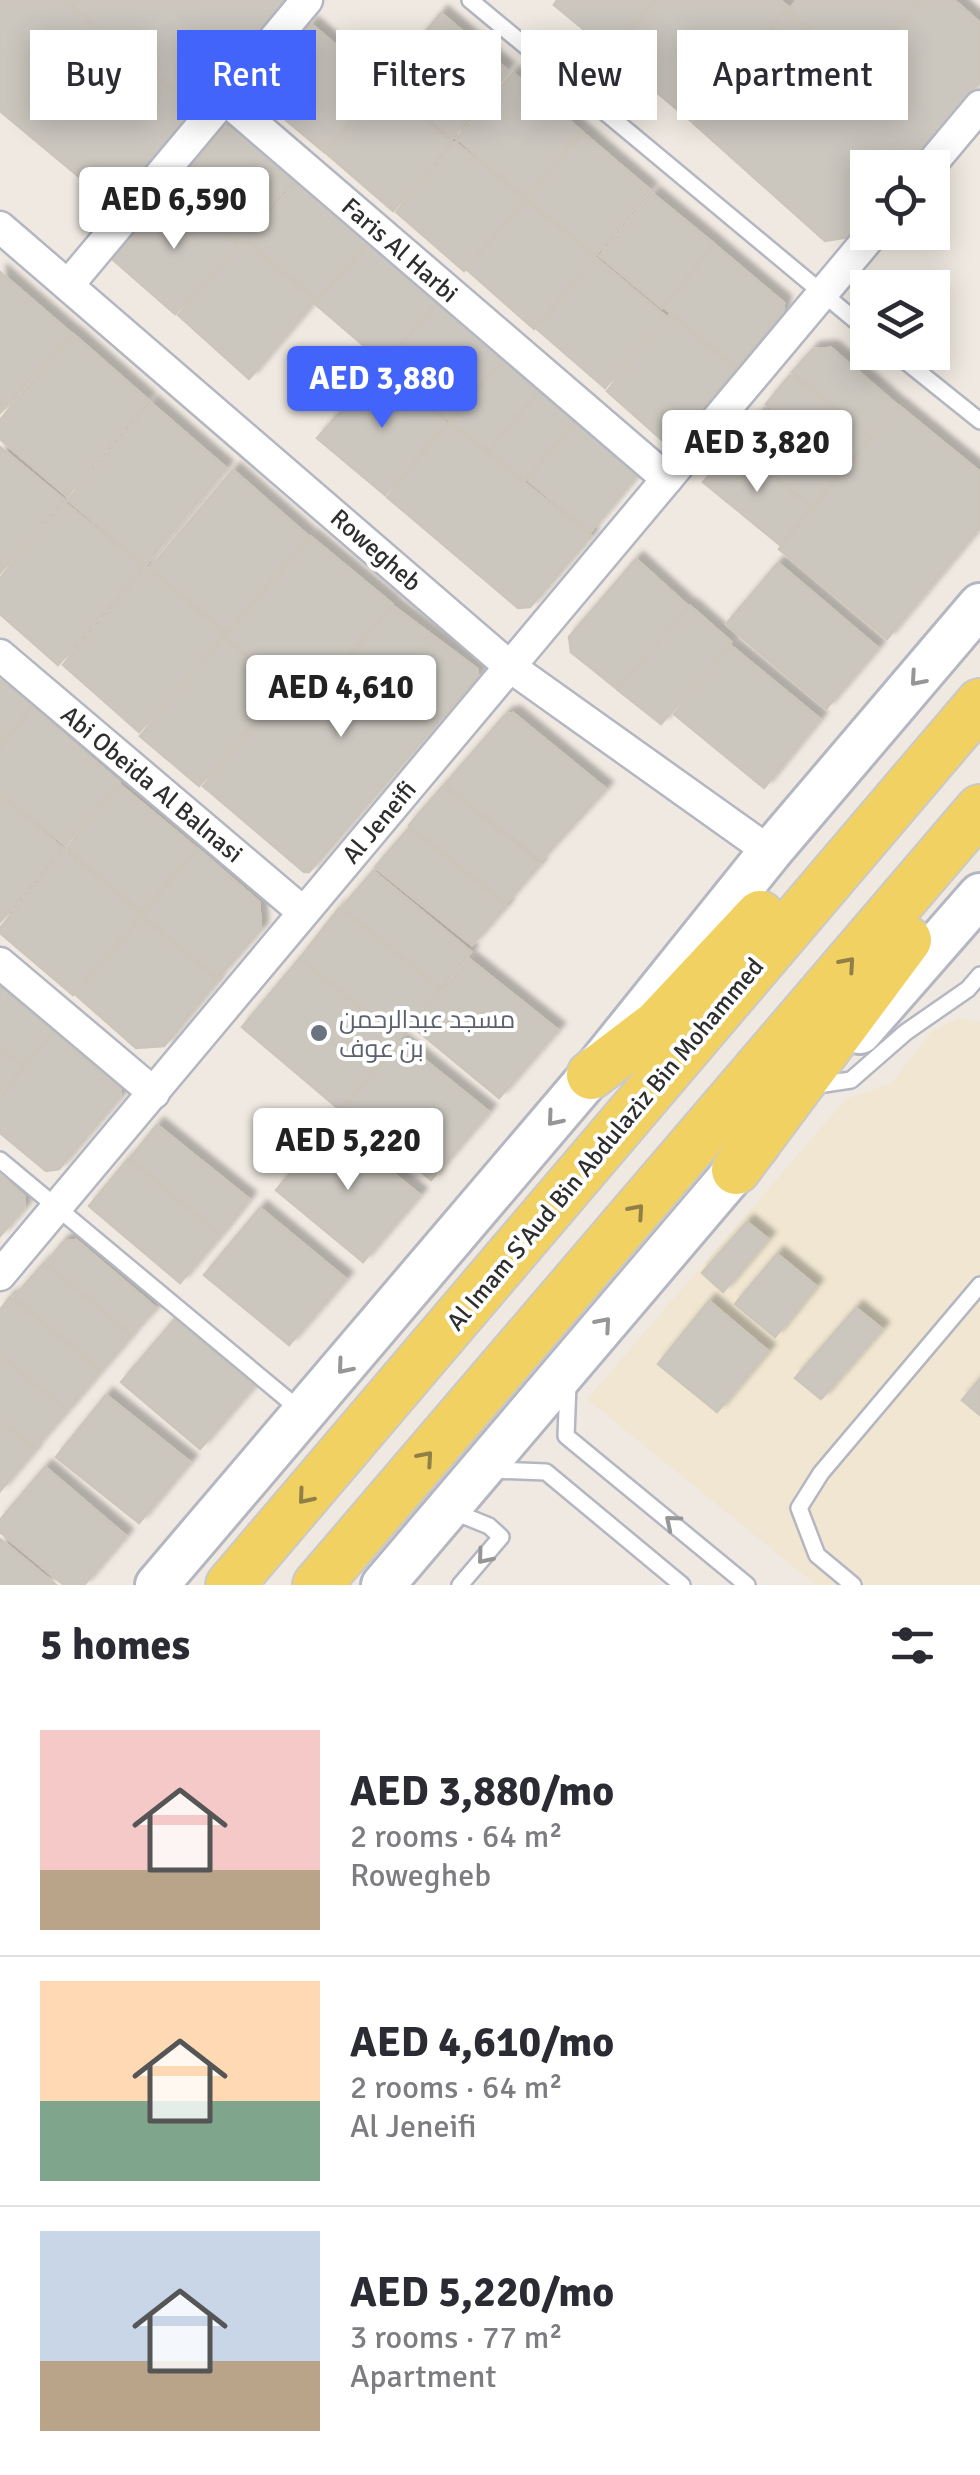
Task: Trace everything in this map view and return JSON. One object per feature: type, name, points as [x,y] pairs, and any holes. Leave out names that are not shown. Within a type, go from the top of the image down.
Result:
[{"type":"main road","points":[[591,1076],[658,1024],[801,871],[968,717]]},
{"type":"main road","name":"Al Imam S'Aud Bin Abdulaziz Bin Mohammed","points":[[230,1585],[968,717]]},
{"type":"main road","points":[[317,1585],[980,810]]},
{"type":"main road","points":[[736,1170],[980,846]]},
{"type":"street","points":[[282,30],[307,0]]},
{"type":"street","points":[[943,150],[980,106]]},
{"type":"street","points":[[70,284],[206,120]]},
{"type":"street","name":"Faris Al Harbi","points":[[250,120],[667,479]]},
{"type":"street","name":"Rowegheb","points":[[0,227],[509,666],[770,852]]},
{"type":"street","name":"Al Jeneifi","points":[[0,1275],[859,250]]},
{"type":"street","points":[[157,1585],[591,1076],[770,852],[980,605]]},
{"type":"street","name":"Abi Obeida Al Balnasi","points":[[0,655],[304,912]]},
{"type":"street","points":[[383,1585],[807,1087],[901,988],[980,895]]},
{"type":"street","points":[[0,963],[154,1094]]},
{"type":"lane","points":[[470,0],[850,317]]},
{"type":"lane","points":[[916,370],[980,422]]},
{"type":"lane","points":[[807,1087],[850,1080],[906,1032],[974,994],[980,975]]},
{"type":"lane","points":[[0,1160],[304,1414]]},
{"type":"lane","points":[[853,1585],[817,1555],[799,1508],[821,1473],[980,1285]]},
{"type":"lane","points":[[569,1364],[566,1436],[747,1585]]},
{"type":"lane","points":[[478,1470],[546,1472],[682,1585]]},
{"type":"lane","points":[[430,1530],[462,1515],[490,1526],[501,1538],[460,1585]]},
{"type":"shaded area","points":[[958,1018],[980,1022],[980,1585],[816,1585],[587,1399],[846,1099],[892,1083],[931,1032]]},
{"type":"building","points":[[0,0],[62,0],[98,30],[30,30],[30,120],[157,120],[157,79],[177,95],[177,120],[188,120],[114,206],[0,111]]},
{"type":"building","points":[[67,0],[290,0],[264,30],[177,30],[177,91],[157,75],[157,30],[103,30]]},
{"type":"building","points":[[557,0],[654,0],[628,30],[584,30],[554,5]]},
{"type":"building","points":[[657,0],[780,0],[788,7],[768,30],[677,30],[677,109],[657,93],[657,30],[631,30]]},
{"type":"building","points":[[797,0],[920,0],[894,30],[814,30],[789,10]]},
{"type":"building","points":[[924,0],[954,0],[980,23],[980,81],[922,150],[850,150],[849,237],[825,241],[693,123],[908,120],[908,30],[898,30]]},
{"type":"building","points":[[787,11],[810,30],[771,30]]},
{"type":"building","points":[[441,13],[461,30],[427,30]]},
{"type":"building","points":[[311,24],[336,45],[336,120],[351,120],[324,152],[286,120],[316,120],[316,30],[306,30]]},
{"type":"building","points":[[513,73],[521,80],[521,120],[568,120],[581,131],[525,198],[457,138],[473,120],[501,120],[501,87]]},
{"type":"building","points":[[353,120],[424,120],[451,142],[393,211],[326,153]]},
{"type":"building","points":[[430,120],[467,120],[452,138]]},
{"type":"building","points":[[223,128],[238,128],[295,177],[240,243],[173,189]]},
{"type":"building","points":[[583,133],[650,190],[595,255],[528,199]]},
{"type":"building","points":[[456,143],[524,199],[464,271],[396,212]]},
{"type":"building","points":[[298,181],[368,241],[317,299],[247,240]]},
{"type":"building","points":[[171,191],[238,245],[175,314],[112,259]]},
{"type":"building","points":[[653,194],[714,244],[662,308],[600,256]]},
{"type":"building","points":[[526,201],[594,257],[534,329],[466,269]]},
{"type":"building","points":[[245,242],[315,301],[249,379],[178,315]]},
{"type":"building","points":[[371,242],[439,298],[384,363],[315,304]]},
{"type":"building","points":[[715,245],[784,303],[782,314],[737,367],[664,307]]},
{"type":"building","points":[[597,259],[665,316],[605,388],[537,329]]},
{"type":"building","points":[[0,272],[71,333],[0,413]]},
{"type":"building","points":[[440,301],[504,357],[450,421],[383,366]]},
{"type":"building","points":[[670,315],[735,369],[676,439],[662,440],[607,391]]},
{"type":"building","points":[[73,334],[148,400],[67,496],[0,439],[0,420]]},
{"type":"building","points":[[831,348],[850,364],[850,370],[856,370],[898,406],[872,437],[792,372],[813,349]]},
{"type":"building","points":[[505,358],[541,387],[488,451],[452,422]]},
{"type":"building","points":[[381,366],[446,423],[385,495],[317,438]]},
{"type":"building","points":[[790,375],[870,437],[845,467],[766,404]]},
{"type":"building","points":[[543,387],[578,417],[525,480],[489,451]]},
{"type":"building","points":[[151,403],[226,468],[145,565],[68,500]]},
{"type":"building","points":[[899,406],[980,472],[980,527],[887,639],[779,549]]},
{"type":"building","points":[[765,408],[842,469],[812,507],[735,443]]},
{"type":"building","points":[[581,418],[642,469],[590,532],[528,480]]},
{"type":"building","points":[[449,423],[591,536],[530,607],[518,608],[387,497]]},
{"type":"building","points":[[734,446],[811,508],[780,545],[703,482]]},
{"type":"building","points":[[0,447],[63,499],[0,573]]},
{"type":"building","points":[[233,470],[308,536],[227,632],[150,568]]},
{"type":"building","points":[[65,503],[143,567],[58,665],[0,614],[0,578]]},
{"type":"building","points":[[311,537],[392,604],[305,706],[226,637]]},
{"type":"building","points":[[636,559],[688,606],[617,689],[571,652],[569,637]]},
{"type":"building","points":[[778,563],[878,648],[826,709],[726,624]]},
{"type":"building","points":[[147,569],[224,634],[139,732],[63,665]]},
{"type":"building","points":[[393,606],[477,669],[478,676],[309,872],[304,872],[203,786],[284,693],[305,709]]},
{"type":"building","points":[[690,606],[731,642],[661,724],[618,690]]},
{"type":"building","points":[[224,638],[283,689],[199,786],[140,736]]},
{"type":"building","points":[[731,646],[820,719],[764,788],[674,714]]},
{"type":"building","points":[[0,680],[32,706],[0,745]]},
{"type":"building","points":[[33,708],[119,782],[65,845],[0,792],[0,748]]},
{"type":"building","points":[[513,713],[606,789],[541,860],[445,784],[505,715]]},
{"type":"building","points":[[120,785],[196,848],[142,912],[67,848]]},
{"type":"building","points":[[443,786],[540,864],[506,903],[409,825]]},
{"type":"building","points":[[0,795],[62,848],[0,922]]},
{"type":"building","points":[[409,828],[506,906],[472,945],[375,867]]},
{"type":"building","points":[[198,849],[259,902],[261,929],[218,978],[143,915]]},
{"type":"building","points":[[65,851],[141,914],[73,995],[0,933],[0,928]]},
{"type":"building","points":[[373,871],[471,952],[440,987],[342,907]]},
{"type":"building","points":[[339,908],[439,989],[399,1037],[300,958]]},
{"type":"building","points":[[142,917],[217,981],[164,1046],[136,1048],[76,995]]},
{"type":"building","name":"مسجد عبدالرحمن بن عوف","points":[[299,959],[397,1039],[340,1110],[242,1027]]},
{"type":"building","points":[[469,959],[558,1030],[499,1098],[413,1027]]},
{"type":"building","points":[[0,986],[53,1031],[23,1065],[0,1045]]},
{"type":"building","points":[[54,1032],[120,1089],[120,1097],[59,1169],[46,1171],[0,1133],[0,1097]]},
{"type":"building","points":[[401,1041],[489,1112],[431,1180],[344,1108]]},
{"type":"building","points":[[0,1048],[22,1067],[0,1093]]},
{"type":"building","points":[[332,1124],[420,1195],[363,1262],[276,1190]]},
{"type":"building","points":[[157,1125],[249,1199],[221,1235],[130,1158]]},
{"type":"building","points":[[128,1159],[220,1236],[180,1283],[89,1206]]},
{"type":"building","points":[[0,1175],[24,1196],[24,1208],[0,1236]]},
{"type":"building","points":[[260,1208],[346,1279],[289,1345],[204,1275]]},
{"type":"building","points":[[747,1222],[768,1239],[723,1292],[702,1273]]},
{"type":"building","points":[[76,1240],[156,1308],[132,1334],[46,1263],[63,1242]]},
{"type":"building","points":[[777,1254],[816,1286],[775,1337],[735,1304]]},
{"type":"building","points":[[44,1263],[131,1336],[102,1370],[14,1297]]},
{"type":"building","points":[[10,1297],[100,1372],[68,1410],[0,1353],[0,1310]]},
{"type":"building","points":[[709,1301],[768,1351],[717,1412],[658,1364]]},
{"type":"building","points":[[856,1308],[882,1329],[821,1399],[795,1378]]},
{"type":"building","points":[[175,1319],[254,1386],[200,1449],[121,1382]]},
{"type":"building","points":[[0,1356],[67,1411],[35,1448],[0,1419]]},
{"type":"building","points":[[980,1379],[980,1415],[962,1400]]},
{"type":"building","points":[[106,1395],[190,1462],[139,1523],[56,1457]]},
{"type":"building","points":[[0,1422],[34,1451],[0,1491]]},
{"type":"building","points":[[45,1467],[126,1536],[84,1585],[64,1585],[0,1532],[0,1520]]},
{"type":"building","points":[[0,1539],[56,1585],[0,1585]]},
{"type":"place","name":"مسجد عبدالرحمن بن عوف","points":[[319,1033]]}]
